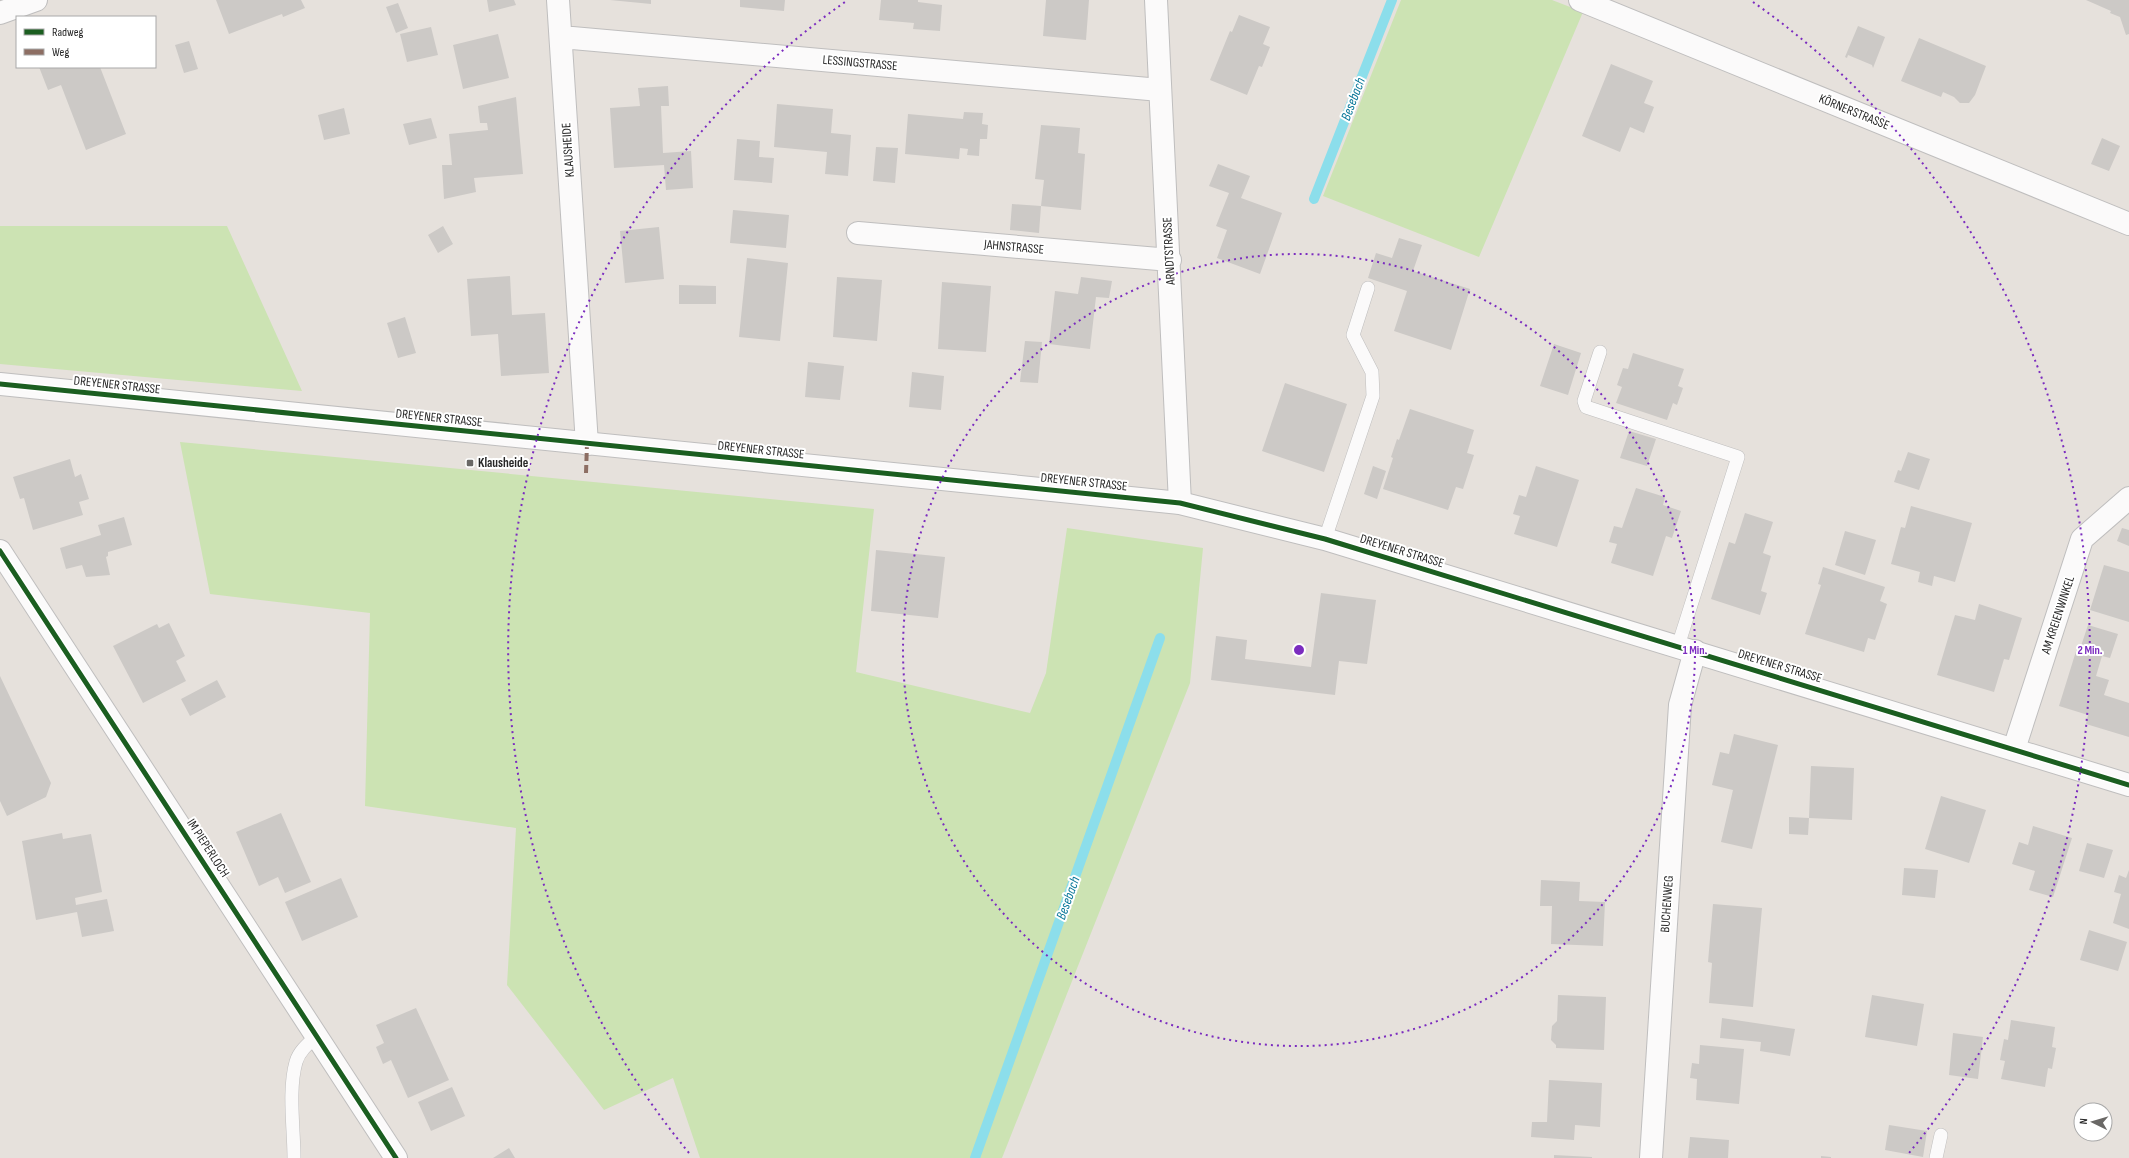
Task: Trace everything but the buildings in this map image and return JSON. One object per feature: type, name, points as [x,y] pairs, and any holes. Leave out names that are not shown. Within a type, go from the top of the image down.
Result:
[{"type":"street","points":[[0,13],[36,0]]},
{"type":"street","name":"KLAUSHEIDE","points":[[558,0],[587,444]]},
{"type":"street","name":"ARNDTSTRASSE","points":[[1156,0],[1170,260],[1180,503]]},
{"type":"street","name":"KÖRNERSTRASSE","points":[[1580,0],[2129,224]]},
{"type":"street","name":"LESSINGSTRASSE","points":[[560,37],[1160,90]]},
{"type":"street","name":"JAHNSTRASSE","points":[[858,234],[1170,260]]},
{"type":"street","name":"DREYENER STRASSE","points":[[0,384],[1180,503],[1325,539],[2129,785]]},
{"type":"street","name":"AM KREIENWINKEL","points":[[2014,749],[2082,539],[2129,498]]},
{"type":"street","name":"IM PIEPERLOCH","points":[[0,551],[396,1158]]},
{"type":"street","name":"BUCHENWEG","points":[[1651,1158],[1680,705],[1686,649]]},
{"type":"lane","points":[[1325,539],[1373,396],[1372,372],[1353,335],[1368,288]]},
{"type":"lane","points":[[1600,352],[1584,401],[1586,407],[1738,457],[1686,649]]},
{"type":"lane","points":[[294,1158],[293,1086],[296,1061],[305,1046],[317,1036]]},
{"type":"lane","points":[[1936,1158],[1941,1135]]},
{"type":"green space","points":[[1401,0],[1552,0],[1583,12],[1479,257],[1323,196]]},
{"type":"green space","points":[[0,226],[227,226],[302,391],[0,364]]},
{"type":"green space","points":[[180,442],[874,509],[856,672],[1030,713],[1046,673],[1067,528],[1203,548],[1190,683],[1002,1158],[700,1158],[673,1078],[604,1110],[507,985],[516,828],[365,806],[370,613],[210,594]]},
{"type":"waterway","name":"Besebach","points":[[1314,199],[1392,0]]},
{"type":"waterway","name":"Besebach","points":[[975,1158],[1160,638]]},
{"type":"marked path","points":[[586,473],[587,444]]},
{"type":"cycle path","points":[[0,384],[1180,503],[1325,539],[2129,785]]},
{"type":"cycle path","points":[[0,551],[396,1158]]},
{"type":"place","name":"Klausheide","points":[[470,463]]}]
